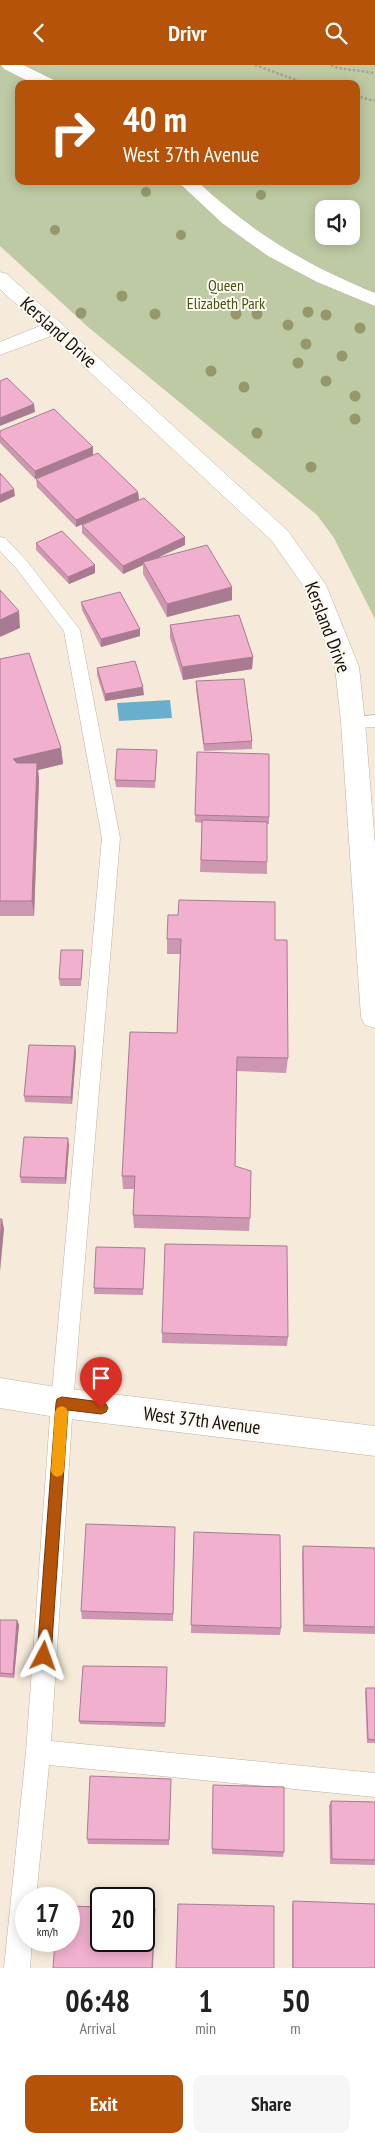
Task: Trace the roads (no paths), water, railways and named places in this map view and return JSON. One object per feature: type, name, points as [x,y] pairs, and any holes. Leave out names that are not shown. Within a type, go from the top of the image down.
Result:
[{"type":"street","points":[[10,65],[40,80]]},
{"type":"street","points":[[190,185],[225,216],[275,252],[329,281],[375,300]]},
{"type":"street","name":"Kersland Drive","points":[[0,278],[280,536],[315,585],[347,667],[364,721],[375,1017]]},
{"type":"street","points":[[0,349],[54,327]]},
{"type":"street","name":"West 37th Avenue","points":[[0,1393],[62,1403],[375,1441]]},
{"type":"lane","points":[[0,542],[21,564],[72,630],[111,838],[62,1403],[38,1751],[17,1968]]},
{"type":"lane","points":[[38,1751],[375,1785]]},
{"type":"water","points":[[170,700],[172,718],[119,721],[117,703]]},
{"type":"park label","name":"Queen Elizabeth Park","points":[[226,294]]}]
